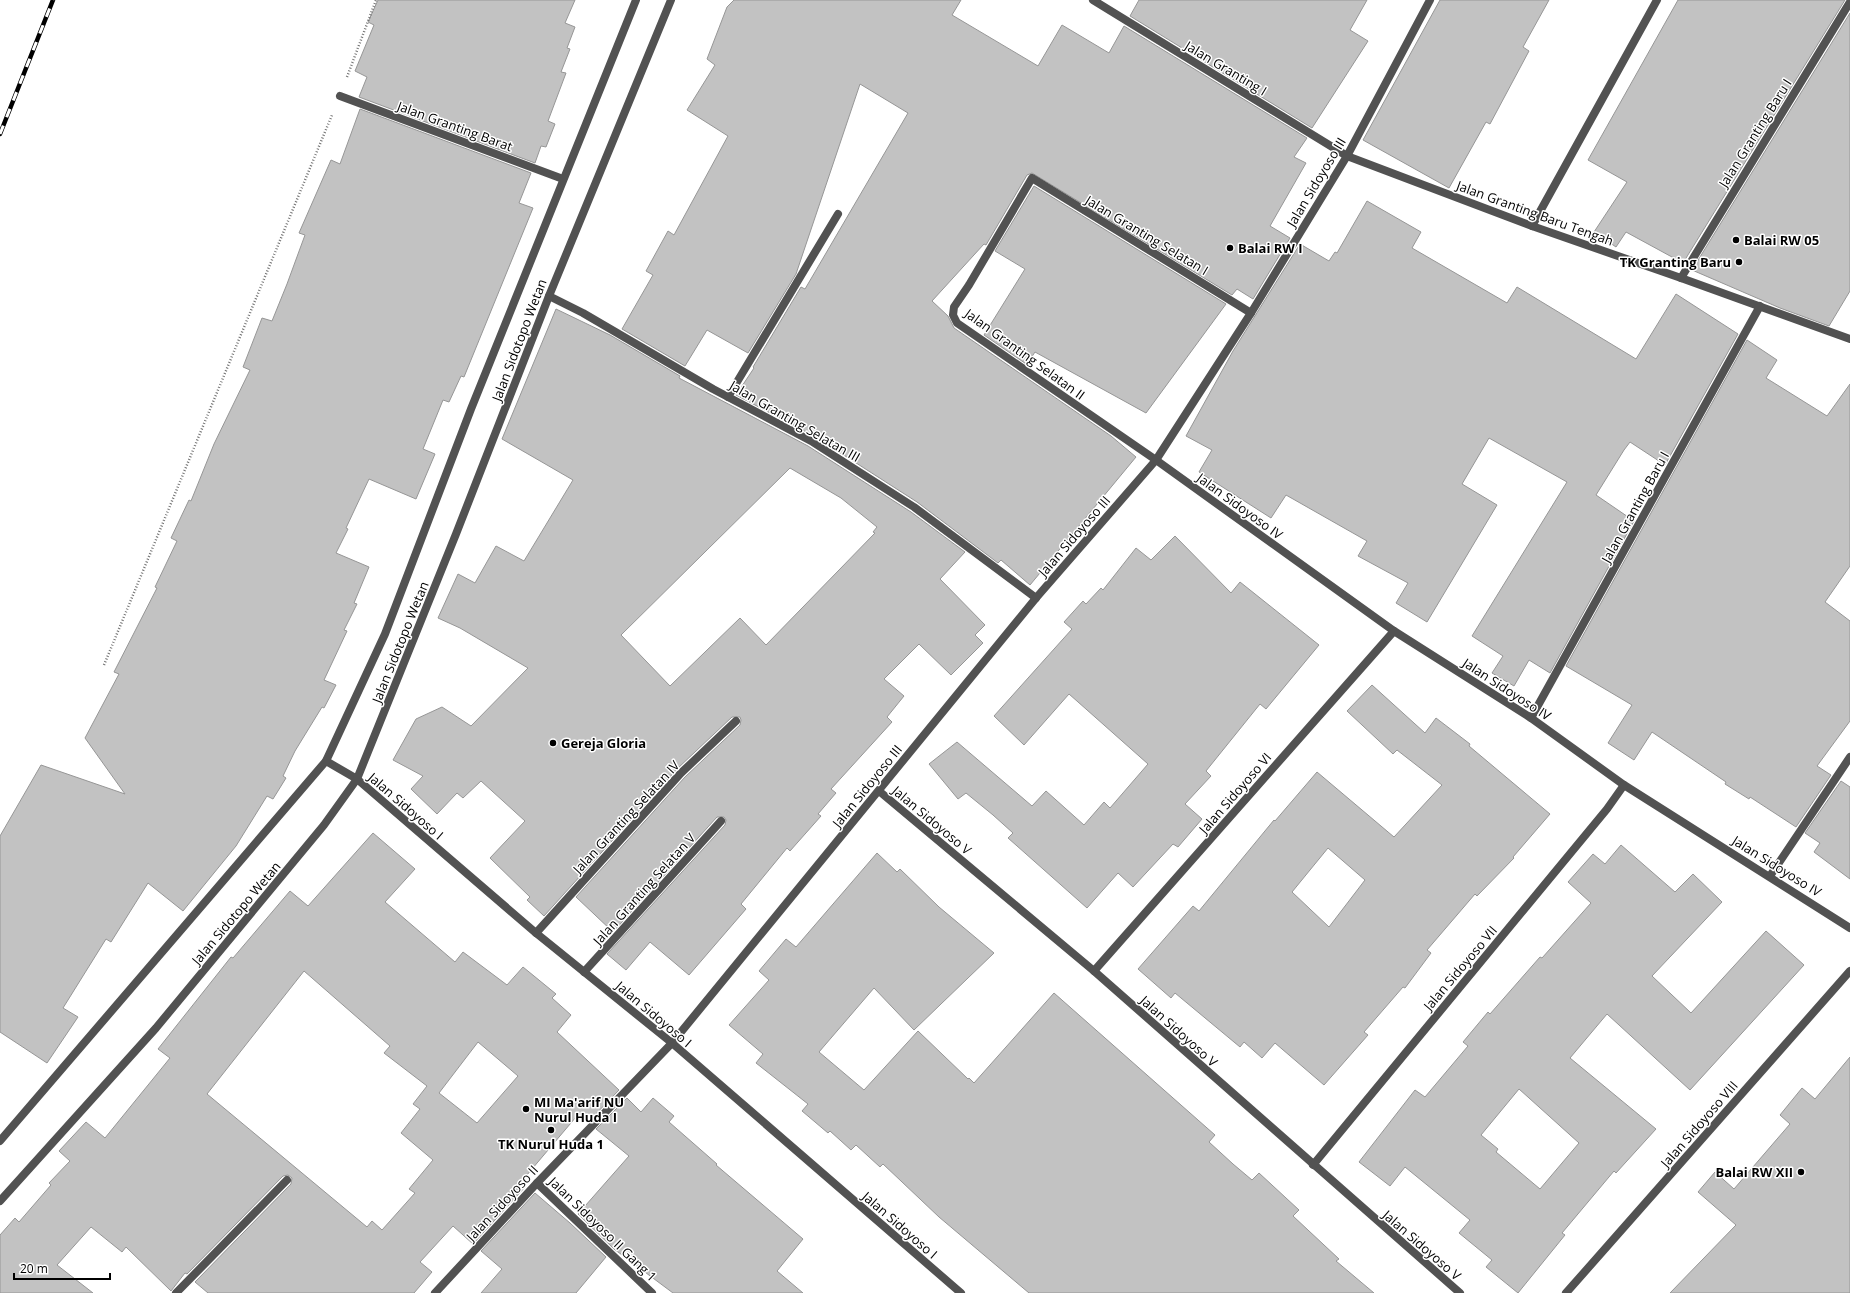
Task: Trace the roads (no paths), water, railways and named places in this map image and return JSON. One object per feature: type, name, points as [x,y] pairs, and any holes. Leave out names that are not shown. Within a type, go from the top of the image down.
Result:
[{"type":"street","name":"Jalan Sidotopo Wetan","points":[[0,1142],[326,761],[385,634],[471,409],[562,179],[636,0]]},
{"type":"street","name":"Jalan Sidotopo Wetan","points":[[0,1201],[156,1028],[324,826],[357,779],[456,534],[549,296],[671,0]]},
{"type":"street","name":"Jalan Granting I","points":[[1092,0],[1347,156]]},
{"type":"street","name":"Jalan Sidoyoso III","points":[[672,1043],[1036,598],[1156,460],[1251,313],[1347,156],[1430,0]]},
{"type":"street","points":[[1532,226],[1657,0]]},
{"type":"street","name":"Jalan Granting Baru I","points":[[1681,278],[1850,2]]},
{"type":"street","name":"Jalan Granting Barat","points":[[340,96],[562,179]]},
{"type":"street","name":"Jalan Granting Baru Tengah","points":[[1347,156],[1532,226],[1760,306],[1850,340]]},
{"type":"street","name":"Jalan Granting Selatan I","points":[[1032,178],[1251,313]]},
{"type":"street","name":"Jalan Granting Selatan II","points":[[1032,178],[970,285],[954,307],[953,315],[957,323],[1156,460]]},
{"type":"street","points":[[728,397],[838,214]]},
{"type":"street","name":"Jalan Granting Selatan III","points":[[549,296],[583,312],[728,397],[811,441],[914,507],[1036,598]]},
{"type":"street","name":"Jalan Granting Baru I","points":[[1532,718],[1760,306]]},
{"type":"street","name":"Jalan Sidoyoso IV","points":[[1156,460],[1394,631],[1532,718],[1624,785],[1849,926]]},
{"type":"street","name":"Jalan Sidoyoso VI","points":[[1094,971],[1394,631]]},
{"type":"street","name":"Jalan Granting Selatan IV","points":[[536,933],[681,773],[736,721]]},
{"type":"street","points":[[1770,876],[1850,757]]},
{"type":"street","name":"Jalan Sidoyoso I","points":[[326,761],[357,779],[536,933],[672,1043],[961,1293]]},
{"type":"street","name":"Jalan Sidoyoso VII","points":[[1313,1166],[1602,815],[1624,785]]},
{"type":"street","name":"Jalan Sidoyoso V","points":[[879,791],[1094,971],[1313,1166],[1460,1293]]},
{"type":"street","name":"Jalan Granting Selatan V","points":[[584,972],[720,821]]},
{"type":"street","name":"Jalan Sidoyoso VIII","points":[[1566,1293],[1850,971]]},
{"type":"street","name":"Jalan Sidoyoso II","points":[[435,1293],[536,1183],[672,1043]]},
{"type":"street","points":[[176,1293],[287,1180]]},
{"type":"street","name":"Jalan Sidoyoso II Gang 1","points":[[536,1183],[652,1293]]},
{"type":"railway","points":[[0,134],[53,0]]},
{"type":"place","name":"Balai RW 05","points":[[1736,240]]},
{"type":"place","name":"Balai RW I","points":[[1230,248]]},
{"type":"place","name":"TK Granting Baru","points":[[1739,262]]},
{"type":"place","name":"Gereja Gloria","points":[[553,743]]},
{"type":"place","name":"MI Ma'arif NU Nurul Huda I","points":[[526,1109]]},
{"type":"place","name":"TK Nurul Huda 1","points":[[551,1130]]},
{"type":"place","name":"Balai RW XII","points":[[1801,1172]]}]
